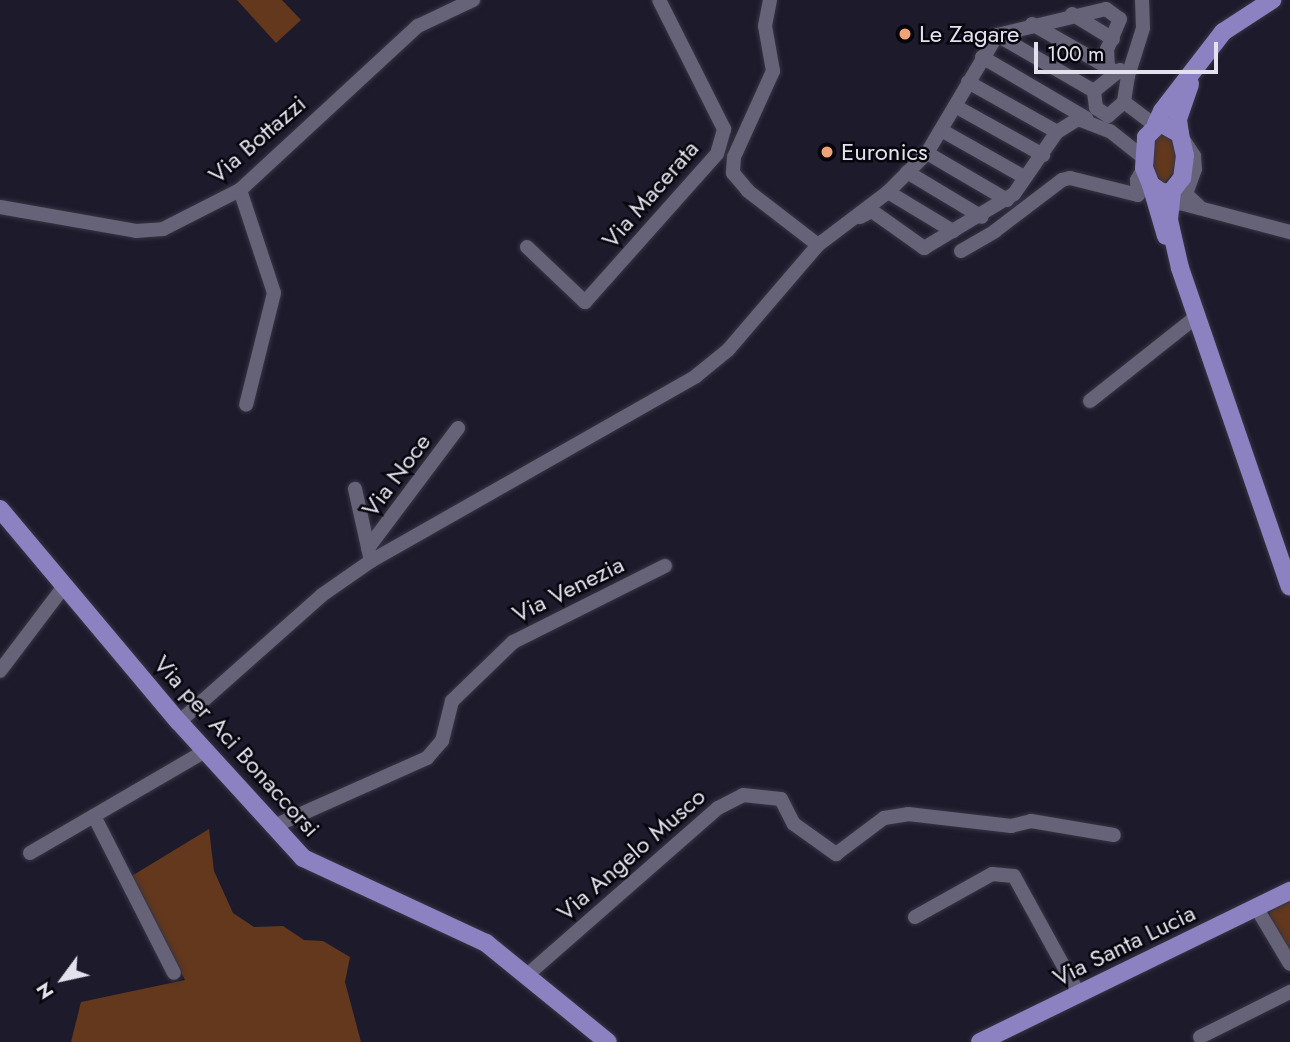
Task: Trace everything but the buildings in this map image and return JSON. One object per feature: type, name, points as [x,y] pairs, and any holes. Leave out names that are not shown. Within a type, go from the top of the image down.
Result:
[{"type":"main road","points":[[1272,0],[1223,32],[1161,111],[1156,125],[1146,137],[1144,163],[1153,203],[1180,268],[1286,568],[1290,587]]},
{"type":"main road","points":[[1180,268],[1171,199],[1185,167],[1178,119],[1195,71]]},
{"type":"main road","points":[[1156,125],[1167,123],[1180,136]]},
{"type":"main road","points":[[1151,185],[1171,199]]},
{"type":"main road","name":"Via per Aci Bonaccorsi","points":[[5,515],[179,722],[271,827],[303,858],[467,932],[608,1042]]},
{"type":"main road","name":"Via Santa Lucia","points":[[989,1040],[1290,891]]},
{"type":"street","name":"Via Bottazzi","points":[[0,207],[149,232],[211,208],[240,190],[418,26],[473,0]]},
{"type":"street","name":"Via Macerata","points":[[527,247],[585,302],[717,153],[724,129],[659,0]]},
{"type":"street","points":[[770,0],[765,26],[774,71],[734,157],[733,173],[748,191],[818,244]]},
{"type":"street","points":[[1094,91],[1118,71],[1138,42],[1143,28],[1142,0]]},
{"type":"street","points":[[179,722],[369,554],[696,376],[747,332],[818,244],[888,192],[927,153],[982,57],[998,35],[1096,8],[1114,14],[1120,19],[1107,49],[1118,71],[1124,102],[1156,125]]},
{"type":"street","points":[[1072,15],[1113,39]]},
{"type":"street","points":[[1032,24],[1118,71]]},
{"type":"street","points":[[998,35],[1094,91]]},
{"type":"street","points":[[961,251],[995,232],[1062,180],[1070,178],[1138,195],[1137,180],[1144,163],[1110,131],[982,57]]},
{"type":"street","points":[[968,82],[1057,132]]},
{"type":"street","points":[[1094,91],[1096,108],[1103,114],[1110,131]]},
{"type":"street","points":[[1103,114],[1111,115],[1124,102]]},
{"type":"street","points":[[955,106],[1043,155]]},
{"type":"street","points":[[818,244],[872,211],[924,248],[982,217],[1007,200],[1043,155],[1057,132],[1069,121],[1086,118]]},
{"type":"street","points":[[940,130],[1024,177]]},
{"type":"street","points":[[1180,136],[1194,156],[1186,194],[1205,211]]},
{"type":"street","points":[[927,153],[1007,200]]},
{"type":"street","points":[[907,172],[982,217]]},
{"type":"street","points":[[240,190],[274,293],[246,405]]},
{"type":"street","points":[[888,192],[953,232]]},
{"type":"street","points":[[1171,199],[1205,211],[1290,232]]},
{"type":"street","points":[[1090,401],[1196,317]]},
{"type":"street","name":"Via Noce","points":[[369,554],[458,428]]},
{"type":"street","points":[[355,489],[369,554]]},
{"type":"street","name":"Via Venezia","points":[[271,827],[426,758],[442,741],[452,701],[513,642],[666,566]]},
{"type":"street","points":[[0,671],[65,585]]},
{"type":"street","points":[[30,853],[205,751]]},
{"type":"street","name":"Via Angelo Musco","points":[[526,976],[718,808],[743,795],[781,799],[794,824],[836,854],[884,818],[908,814],[1012,826],[1031,821],[1114,835]]},
{"type":"street","points":[[94,816],[174,973]]},
{"type":"street","points":[[915,917],[992,874],[1014,876],[1079,994]]},
{"type":"street","points":[[1256,908],[1290,964]]},
{"type":"street","points":[[1200,1037],[1290,992]]},
{"type":"shaded area","points":[[237,0],[282,0],[301,20],[276,43]]},
{"type":"shaded area","points":[[1159,131],[1171,135],[1176,152],[1174,172],[1164,184],[1154,175],[1153,149]]},
{"type":"shaded area","points":[[209,829],[214,871],[233,913],[254,927],[283,926],[304,940],[323,941],[350,957],[345,982],[361,1042],[71,1042],[81,1002],[185,980],[130,877]]},
{"type":"shaded area","points":[[1290,901],[1290,953],[1270,920],[1270,911]]},
{"type":"place","name":"Le Zagare","points":[[905,34]]},
{"type":"place","name":"Euronics","points":[[827,152]]}]
